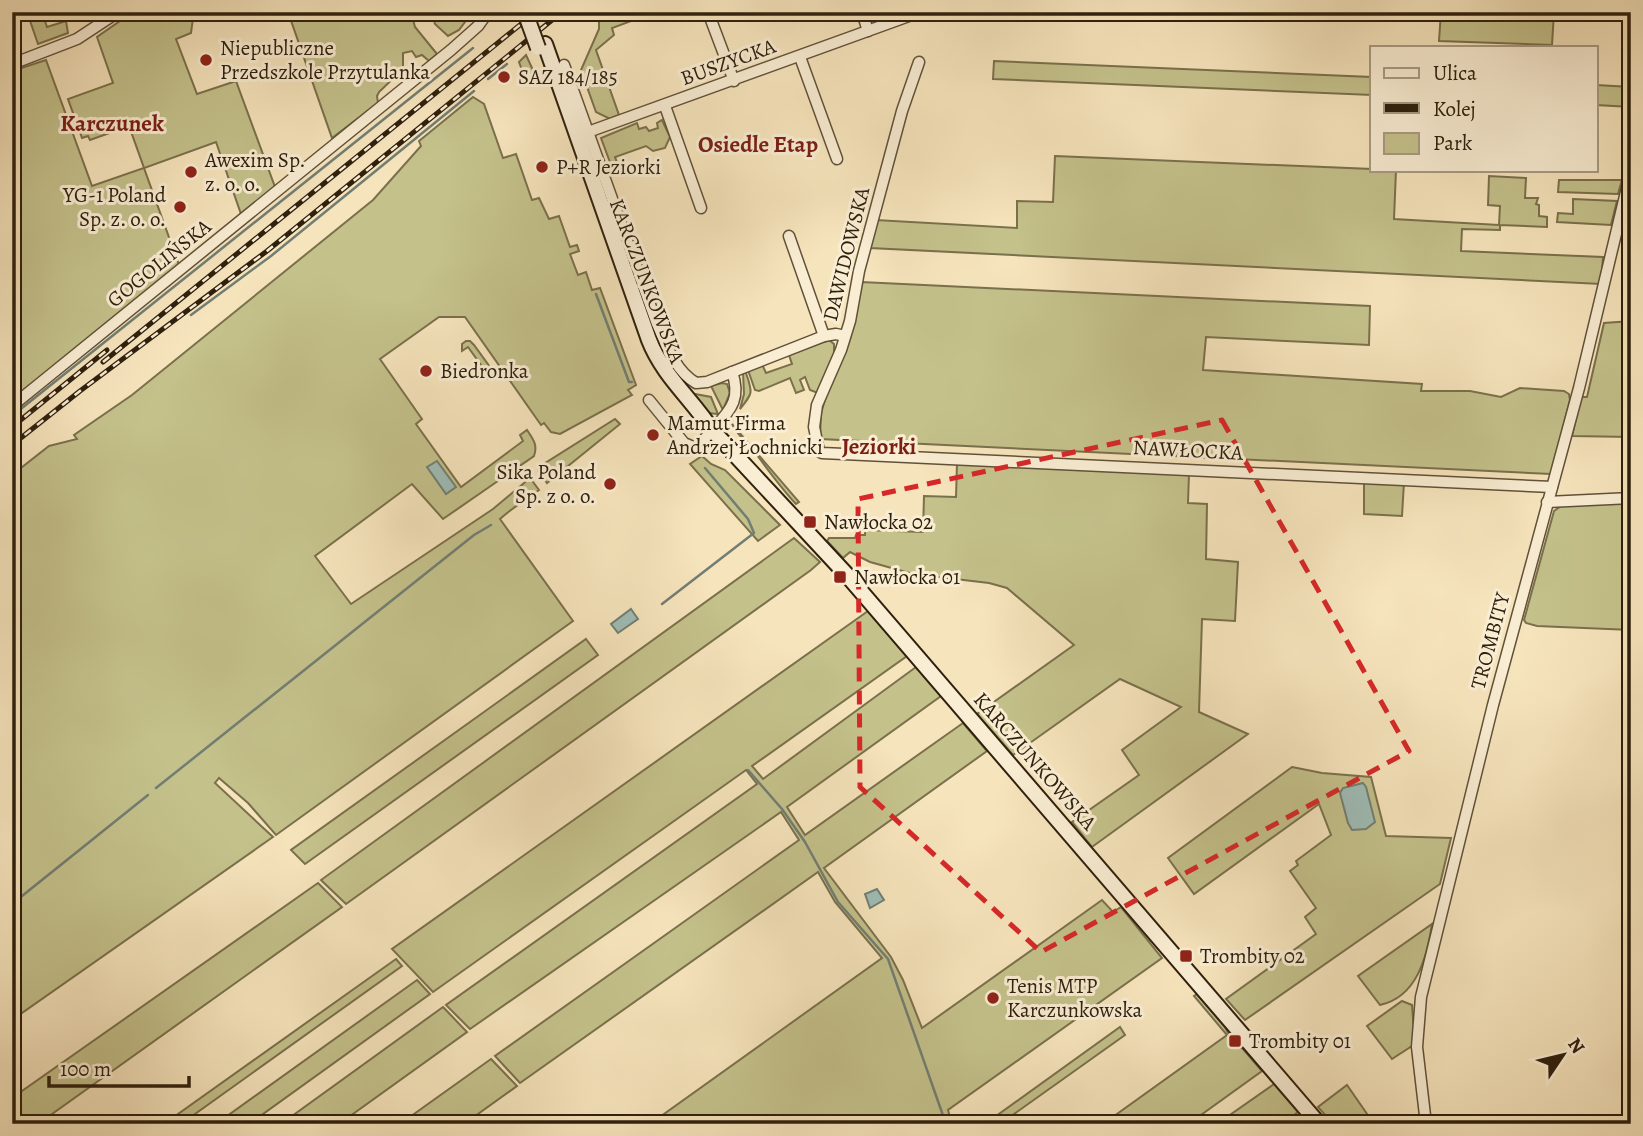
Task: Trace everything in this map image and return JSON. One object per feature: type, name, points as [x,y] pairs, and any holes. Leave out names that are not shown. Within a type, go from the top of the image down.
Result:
[{"type":"street","points":[[12,64],[77,39],[118,12]]},
{"type":"street","name":"GOGOLIŃSKA","points":[[12,405],[451,50],[478,26],[488,12]]},
{"type":"street","name":"KARCZUNKOWSKA","points":[[525,12],[541,46],[652,348],[667,374],[712,430],[846,574],[1319,1124]]},
{"type":"street","name":"KARCZUNKOWSKA","points":[[533,12],[541,46]]},
{"type":"street","points":[[708,12],[734,81]]},
{"type":"street","points":[[862,12],[869,31]]},
{"type":"street","name":"BUSZYCKA","points":[[588,132],[920,12]]},
{"type":"street","points":[[800,57],[837,159]]},
{"type":"street","name":"DAWIDOWSKA","points":[[822,453],[816,445],[815,417],[853,313],[859,271],[902,111],[919,62]]},
{"type":"street","name":"KARCZUNKOWSKA","points":[[564,65],[657,324],[669,350],[683,373],[696,383],[707,382],[732,372]]},
{"type":"street","points":[[665,106],[701,208]]},
{"type":"street","name":"TROMBITY","points":[[1426,1124],[1417,1047],[1421,996],[1490,718],[1603,292],[1631,172]]},
{"type":"street","points":[[789,236],[824,336]]},
{"type":"street","points":[[649,400],[684,443],[696,448],[731,411],[736,399],[732,372],[824,336],[845,336]]},
{"type":"street","name":"NAWŁOCKA","points":[[822,453],[1552,487]]},
{"type":"street","points":[[1547,502],[1631,498]]},
{"type":"highlighted area","points":[[1222,420],[1409,751],[1041,952],[860,787],[858,499]]},
{"type":"green space","points":[[27,12],[42,12],[47,27],[66,21],[68,33],[38,44]]},
{"type":"green space","points":[[133,12],[197,12],[193,18],[191,33],[176,39],[197,94],[236,81],[275,187],[241,214],[216,142],[144,168],[129,126],[90,140],[88,136],[82,138],[68,99],[113,83],[97,37]]},
{"type":"green space","points":[[288,12],[411,12],[415,27],[437,54],[429,61],[422,55],[416,57],[412,51],[403,53],[403,69],[379,92],[378,103],[332,138]]},
{"type":"green space","points":[[431,12],[464,12],[468,18],[459,30],[448,36],[435,24]]},
{"type":"green space","points":[[599,12],[631,12],[634,20],[612,28],[614,35],[596,50],[619,115],[610,119],[596,112],[581,70],[599,29]]},
{"type":"green space","points":[[1441,12],[1554,12],[1552,45],[1439,41]]},
{"type":"green space","points":[[526,55],[539,83],[531,85],[525,70],[522,70],[519,62]]},
{"type":"green space","points":[[46,60],[92,186],[144,168],[179,265],[12,401],[12,71]]},
{"type":"green space","points":[[994,61],[1370,77],[1370,95],[993,79]]},
{"type":"green space","points":[[1598,85],[1631,87],[1631,107],[1598,105]]},
{"type":"green space","points":[[473,97],[484,104],[503,158],[516,154],[532,200],[539,198],[549,219],[559,216],[570,247],[577,245],[579,251],[570,254],[578,275],[586,272],[592,290],[600,288],[636,385],[628,390],[632,395],[560,434],[551,432],[544,423],[541,425],[465,317],[439,317],[380,359],[422,419],[416,424],[461,487],[523,441],[520,435],[527,430],[535,445],[534,456],[443,519],[412,484],[315,556],[351,604],[493,509],[530,478],[539,490],[500,519],[573,621],[276,835],[248,803],[219,778],[215,783],[273,837],[12,1020],[12,475],[49,446],[77,439],[74,435],[132,395],[373,200],[421,146],[419,141]]},
{"type":"green space","points":[[662,120],[670,137],[665,148],[653,151],[646,146],[615,157],[620,171],[614,173],[601,138],[637,123],[639,129],[646,127],[649,131],[658,128],[657,123]]},
{"type":"green space","points":[[1055,156],[1396,172],[1394,219],[1499,225],[1500,206],[1488,205],[1489,176],[1526,178],[1525,198],[1538,198],[1536,204],[1539,205],[1539,216],[1547,217],[1547,227],[1500,225],[1500,230],[1462,229],[1461,251],[1603,257],[1601,284],[870,248],[876,220],[1017,228],[1017,201],[1053,202]]},
{"type":"green space","points":[[1559,180],[1622,180],[1618,194],[1558,192]]},
{"type":"green space","points":[[1573,199],[1617,201],[1611,225],[1557,222],[1558,213],[1573,214]]},
{"type":"green space","points":[[861,282],[1370,306],[1369,345],[1206,337],[1203,370],[1422,384],[1421,391],[1470,391],[1501,397],[1520,388],[1564,391],[1569,394],[1570,400],[1551,474],[820,439],[821,413]]},
{"type":"green space","points":[[1631,321],[1631,437],[1572,436],[1581,397],[1587,397],[1604,323]]},
{"type":"green space","points":[[829,340],[834,344],[834,355],[818,393],[810,390],[805,377],[800,380],[804,390],[796,393],[790,378],[759,391],[755,390],[748,370],[762,364],[766,373],[792,364],[789,355]]},
{"type":"green space","points":[[466,341],[474,345],[495,374],[494,379],[487,379],[483,375],[486,372],[468,347],[462,351],[462,344]]},
{"type":"green space","points":[[743,372],[746,373],[750,385],[750,393],[740,409],[744,394]]},
{"type":"green space","points":[[727,384],[730,393],[723,410],[711,386]]},
{"type":"green space","points":[[690,393],[711,397],[718,414],[708,413]]},
{"type":"green space","points":[[615,419],[620,424],[547,483],[538,471],[539,467]]},
{"type":"green space","points":[[732,424],[799,502],[796,504],[790,498]]},
{"type":"green space","points":[[702,456],[711,464],[725,470],[780,525],[758,541],[690,464]]},
{"type":"green space","points":[[957,463],[1189,474],[1188,503],[1207,504],[1206,559],[1238,562],[1235,621],[1202,619],[1199,712],[1248,734],[1092,847],[1072,822],[1139,775],[1122,750],[1181,707],[1120,679],[1013,755],[977,714],[1074,645],[1007,588],[989,583],[913,574],[870,562],[850,552],[843,558],[827,541],[829,538],[855,538],[856,535],[865,535],[865,530],[923,532],[924,496],[956,497]]},
{"type":"green space","points":[[1364,482],[1404,482],[1402,516],[1364,514]]},
{"type":"green space","points":[[1631,501],[1631,630],[1537,626],[1526,623],[1524,620],[1554,511],[1564,504]]},
{"type":"green space","points":[[794,538],[820,562],[811,570],[346,904],[321,880]]},
{"type":"green space","points":[[868,611],[907,656],[752,766],[763,779],[916,667],[941,696],[787,807],[805,835],[963,723],[987,751],[824,868],[891,957],[922,1028],[1102,900],[1113,912],[1121,907],[1162,958],[948,1110],[952,1124],[940,1124],[937,1116],[927,1124],[650,1124],[882,958],[835,902],[818,872],[520,1083],[495,1056],[799,840],[781,812],[470,1029],[446,1005],[757,784],[746,770],[433,992],[392,949]]},
{"type":"green space","points":[[586,639],[598,655],[305,864],[291,850]]},
{"type":"green space","points":[[1292,767],[1322,773],[1371,777],[1386,836],[1451,838],[1440,884],[1245,1020],[1226,999],[1316,934],[1305,917],[1316,908],[1290,871],[1298,865],[1296,861],[1331,835],[1319,804],[1194,894],[1168,858]]},
{"type":"green space","points":[[318,883],[342,907],[38,1124],[25,1124],[12,1105],[12,1098]]},
{"type":"green space","points":[[1432,924],[1423,962],[1411,985],[1393,1001],[1380,1005],[1358,976]]},
{"type":"green space","points":[[396,959],[402,966],[181,1124],[164,1124]]},
{"type":"green space","points":[[417,980],[430,994],[249,1124],[216,1124]]},
{"type":"green space","points":[[1197,994],[1225,1027],[1234,1044],[1243,1049],[1262,1071],[1201,1115],[1207,1124],[1103,1124],[1227,1035],[1194,996]]},
{"type":"green space","points":[[1402,1001],[1412,1005],[1415,1044],[1392,1059],[1367,1026]]},
{"type":"green space","points":[[443,1007],[467,1032],[339,1124],[281,1124]]},
{"type":"green space","points":[[1120,1027],[1125,1035],[1000,1124],[985,1124]]},
{"type":"green space","points":[[491,1059],[517,1086],[464,1124],[400,1124]]},
{"type":"green space","points":[[1274,1084],[1298,1112],[1282,1124],[1217,1124]]},
{"type":"green space","points":[[1347,1085],[1374,1124],[1333,1124],[1318,1107]]},
{"type":"water","points":[[437,461],[456,487],[446,494],[427,467]]},
{"type":"water","points":[[631,609],[638,619],[618,633],[611,624]]},
{"type":"water","points":[[1363,783],[1375,822],[1366,829],[1352,830],[1340,793],[1343,788]]},
{"type":"water","points":[[877,889],[884,900],[870,908],[865,894]]},
{"type":"waterway","points":[[12,416],[473,48]]},
{"type":"waterway","points":[[488,79],[507,64]]},
{"type":"waterway","points":[[191,315],[271,256],[474,91]]},
{"type":"waterway","points":[[596,294],[629,382],[632,382]]},
{"type":"waterway","points":[[662,604],[754,533],[748,519],[705,468]]},
{"type":"waterway","points":[[156,788],[474,535],[491,525]]},
{"type":"waterway","points":[[748,770],[782,809],[805,842],[838,902],[888,959],[946,1124]]},
{"type":"waterway","points":[[12,904],[148,795]]},
{"type":"waterway","points":[[12,1117],[17,1124]]},
{"type":"railway","points":[[103,362],[536,12]]},
{"type":"railway","points":[[12,445],[267,251],[562,12]]},
{"type":"railway","points":[[12,427],[107,350]]},
{"type":"place","name":"Niepubliczne Przedszkole Przytulanka","points":[[206,60]]},
{"type":"place","name":"SAZ 184/185","points":[[504,77]]},
{"type":"place","name":"P+R Jeziorki","points":[[542,167]]},
{"type":"place","name":"Awexim Sp. z. o. o.","points":[[191,172]]},
{"type":"place","name":"YG-1 Poland Sp. z. o. o.","points":[[180,207]]},
{"type":"place","name":"Biedronka","points":[[426,371]]},
{"type":"place","name":"Mamut Firma Andrzej Łochnicki","points":[[653,435]]},
{"type":"place","name":"Sika Poland Sp. z o. o.","points":[[610,484]]},
{"type":"place","name":"Nawłocka 02","points":[[810,522]]},
{"type":"place","name":"Nawłocka 01","points":[[840,577]]},
{"type":"place","name":"Trombity 02","points":[[1186,956]]},
{"type":"place","name":"Tenis MTP Karczunkowska","points":[[993,998]]},
{"type":"place","name":"Trombity 01","points":[[1235,1041]]},
{"type":"district","name":"Karczunek","points":[[112,123]]},
{"type":"district","name":"Osiedle Etap","points":[[758,144]]},
{"type":"district","name":"Jeziorki","points":[[879,446]]}]
